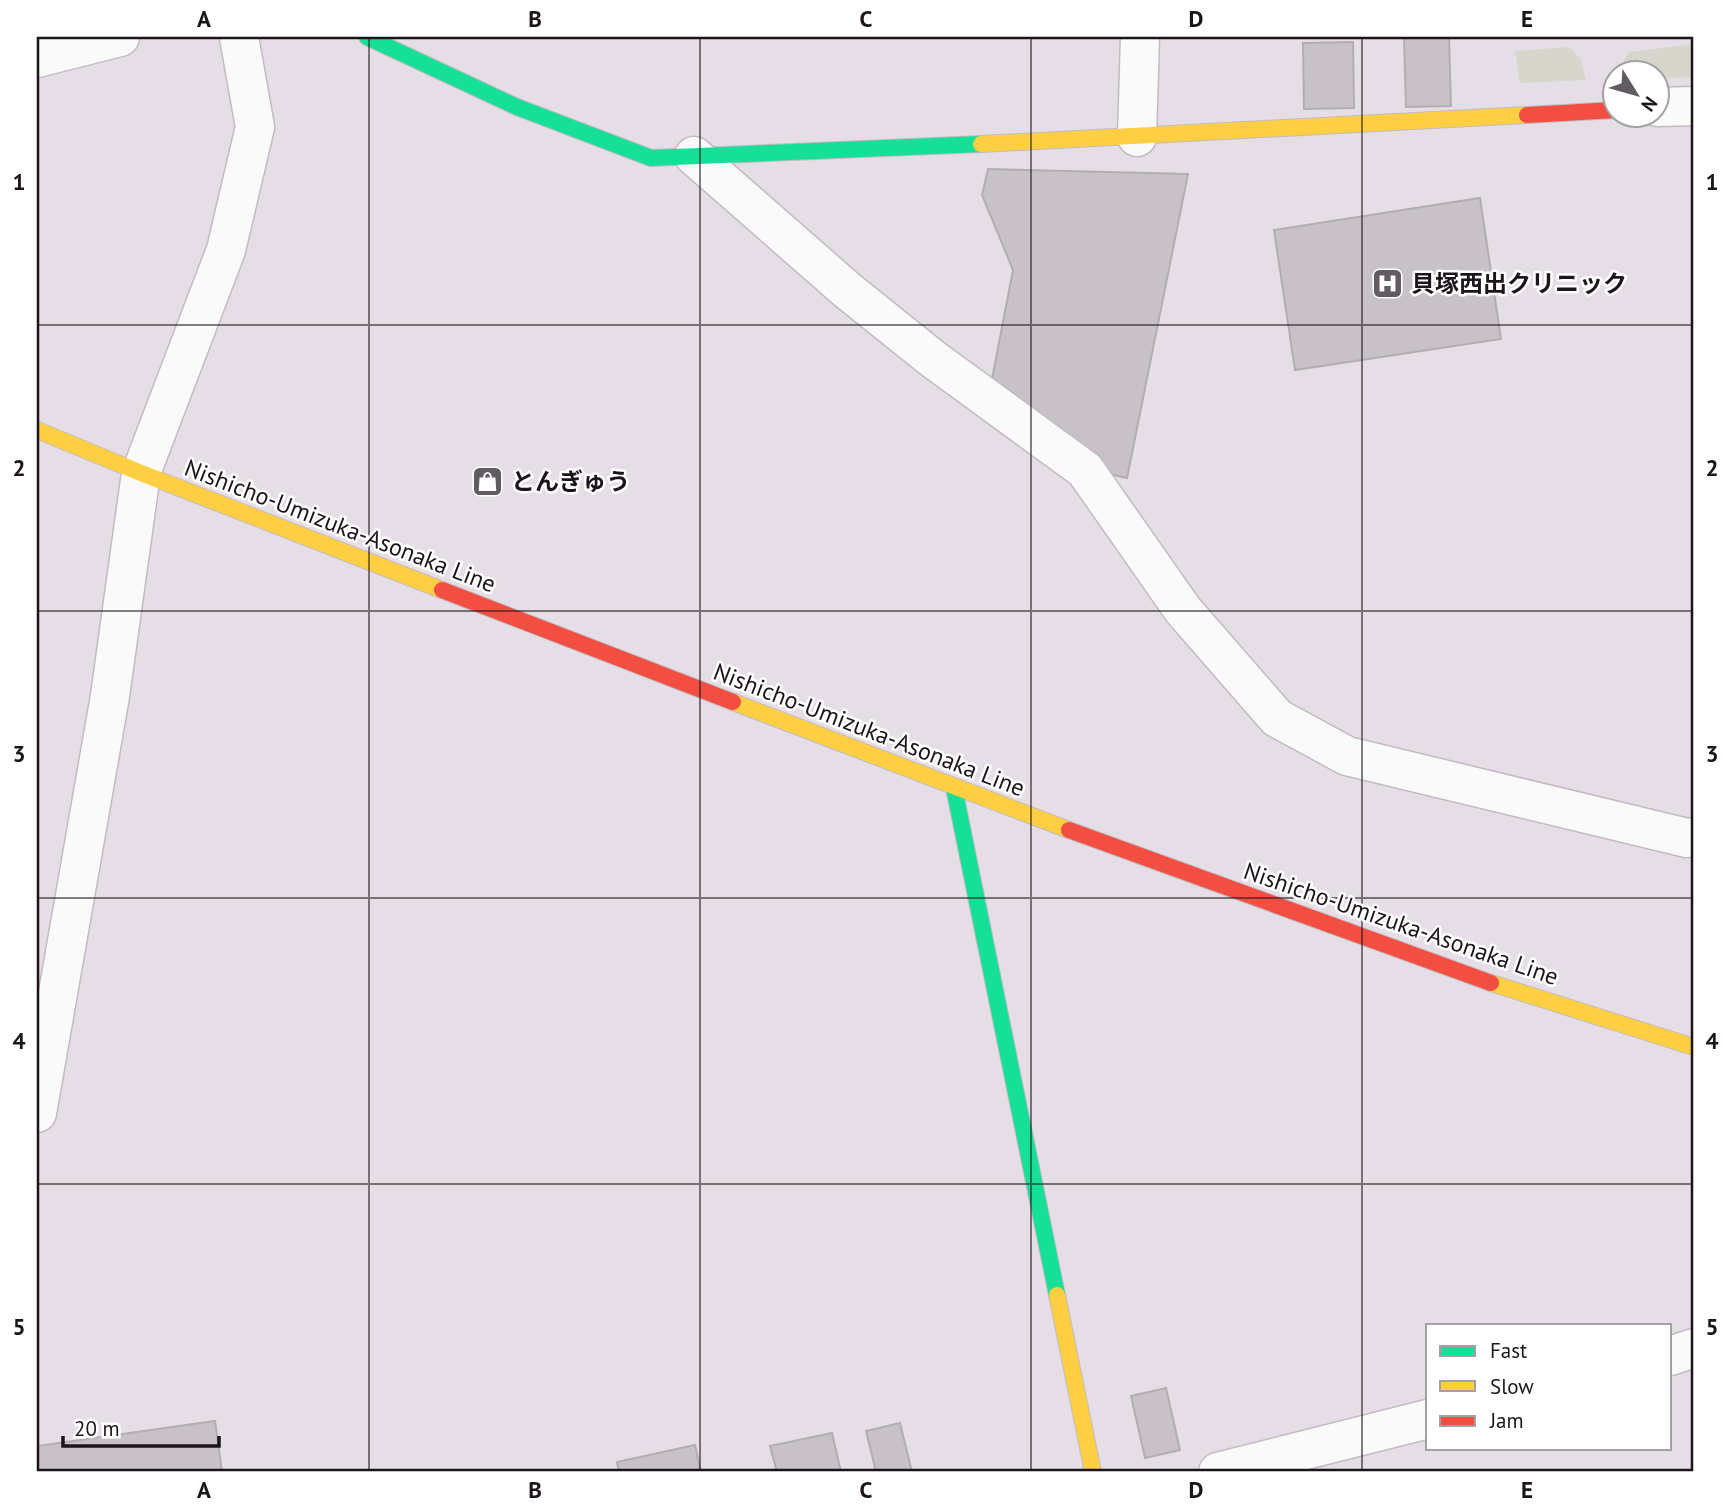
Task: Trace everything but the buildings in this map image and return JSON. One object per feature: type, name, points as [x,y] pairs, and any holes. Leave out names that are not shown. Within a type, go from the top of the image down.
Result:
[{"type":"street","points":[[37,58],[120,37]]},
{"type":"street","points":[[37,1113],[110,696],[141,473],[226,250],[255,127],[240,37]]},
{"type":"street","points":[[367,37],[517,107],[651,158],[1137,137],[1602,111]]},
{"type":"street","points":[[1137,137],[1140,37]]},
{"type":"street","points":[[1672,107],[1694,106]]},
{"type":"street","points":[[694,156],[847,290],[912,342],[1085,470],[1182,610],[1277,718],[1347,756],[1687,838],[1694,837]]},
{"type":"street","name":"Nishicho-Umizuka-Asonaka Line","points":[[37,430],[141,473],[954,788],[1468,975],[1694,1047]]},
{"type":"street","points":[[954,788],[1093,1472]]},
{"type":"street","points":[[1672,1355],[1694,1348]]},
{"type":"street","points":[[1218,1472],[1426,1420]]},
{"type":"shaded area","points":[[1694,44],[1694,77],[1672,78],[1672,60],[1624,60],[1629,52]]},
{"type":"shaded area","points":[[1570,47],[1581,60],[1586,80],[1520,83],[1515,51]]},
{"type":"traffic: fast","points":[[367,37],[517,107],[651,158],[981,144]]},
{"type":"traffic: fast","points":[[954,788],[1057,1295]]},
{"type":"traffic: slow","points":[[981,144],[1527,115]]},
{"type":"traffic: slow","points":[[37,430],[442,590]]},
{"type":"traffic: slow","points":[[733,702],[1069,830]]},
{"type":"traffic: slow","points":[[1491,983],[1694,1047]]},
{"type":"traffic: slow","points":[[1057,1295],[1093,1472]]},
{"type":"traffic: jam","points":[[1527,115],[1602,111]]},
{"type":"traffic: jam","points":[[442,590],[733,702]]},
{"type":"traffic: jam","points":[[1069,830],[1491,983]]},
{"type":"place","name":"貝塚西出クリニック","points":[[1388,284]]},
{"type":"place","name":"とんぎゅう","points":[[488,482]]}]
